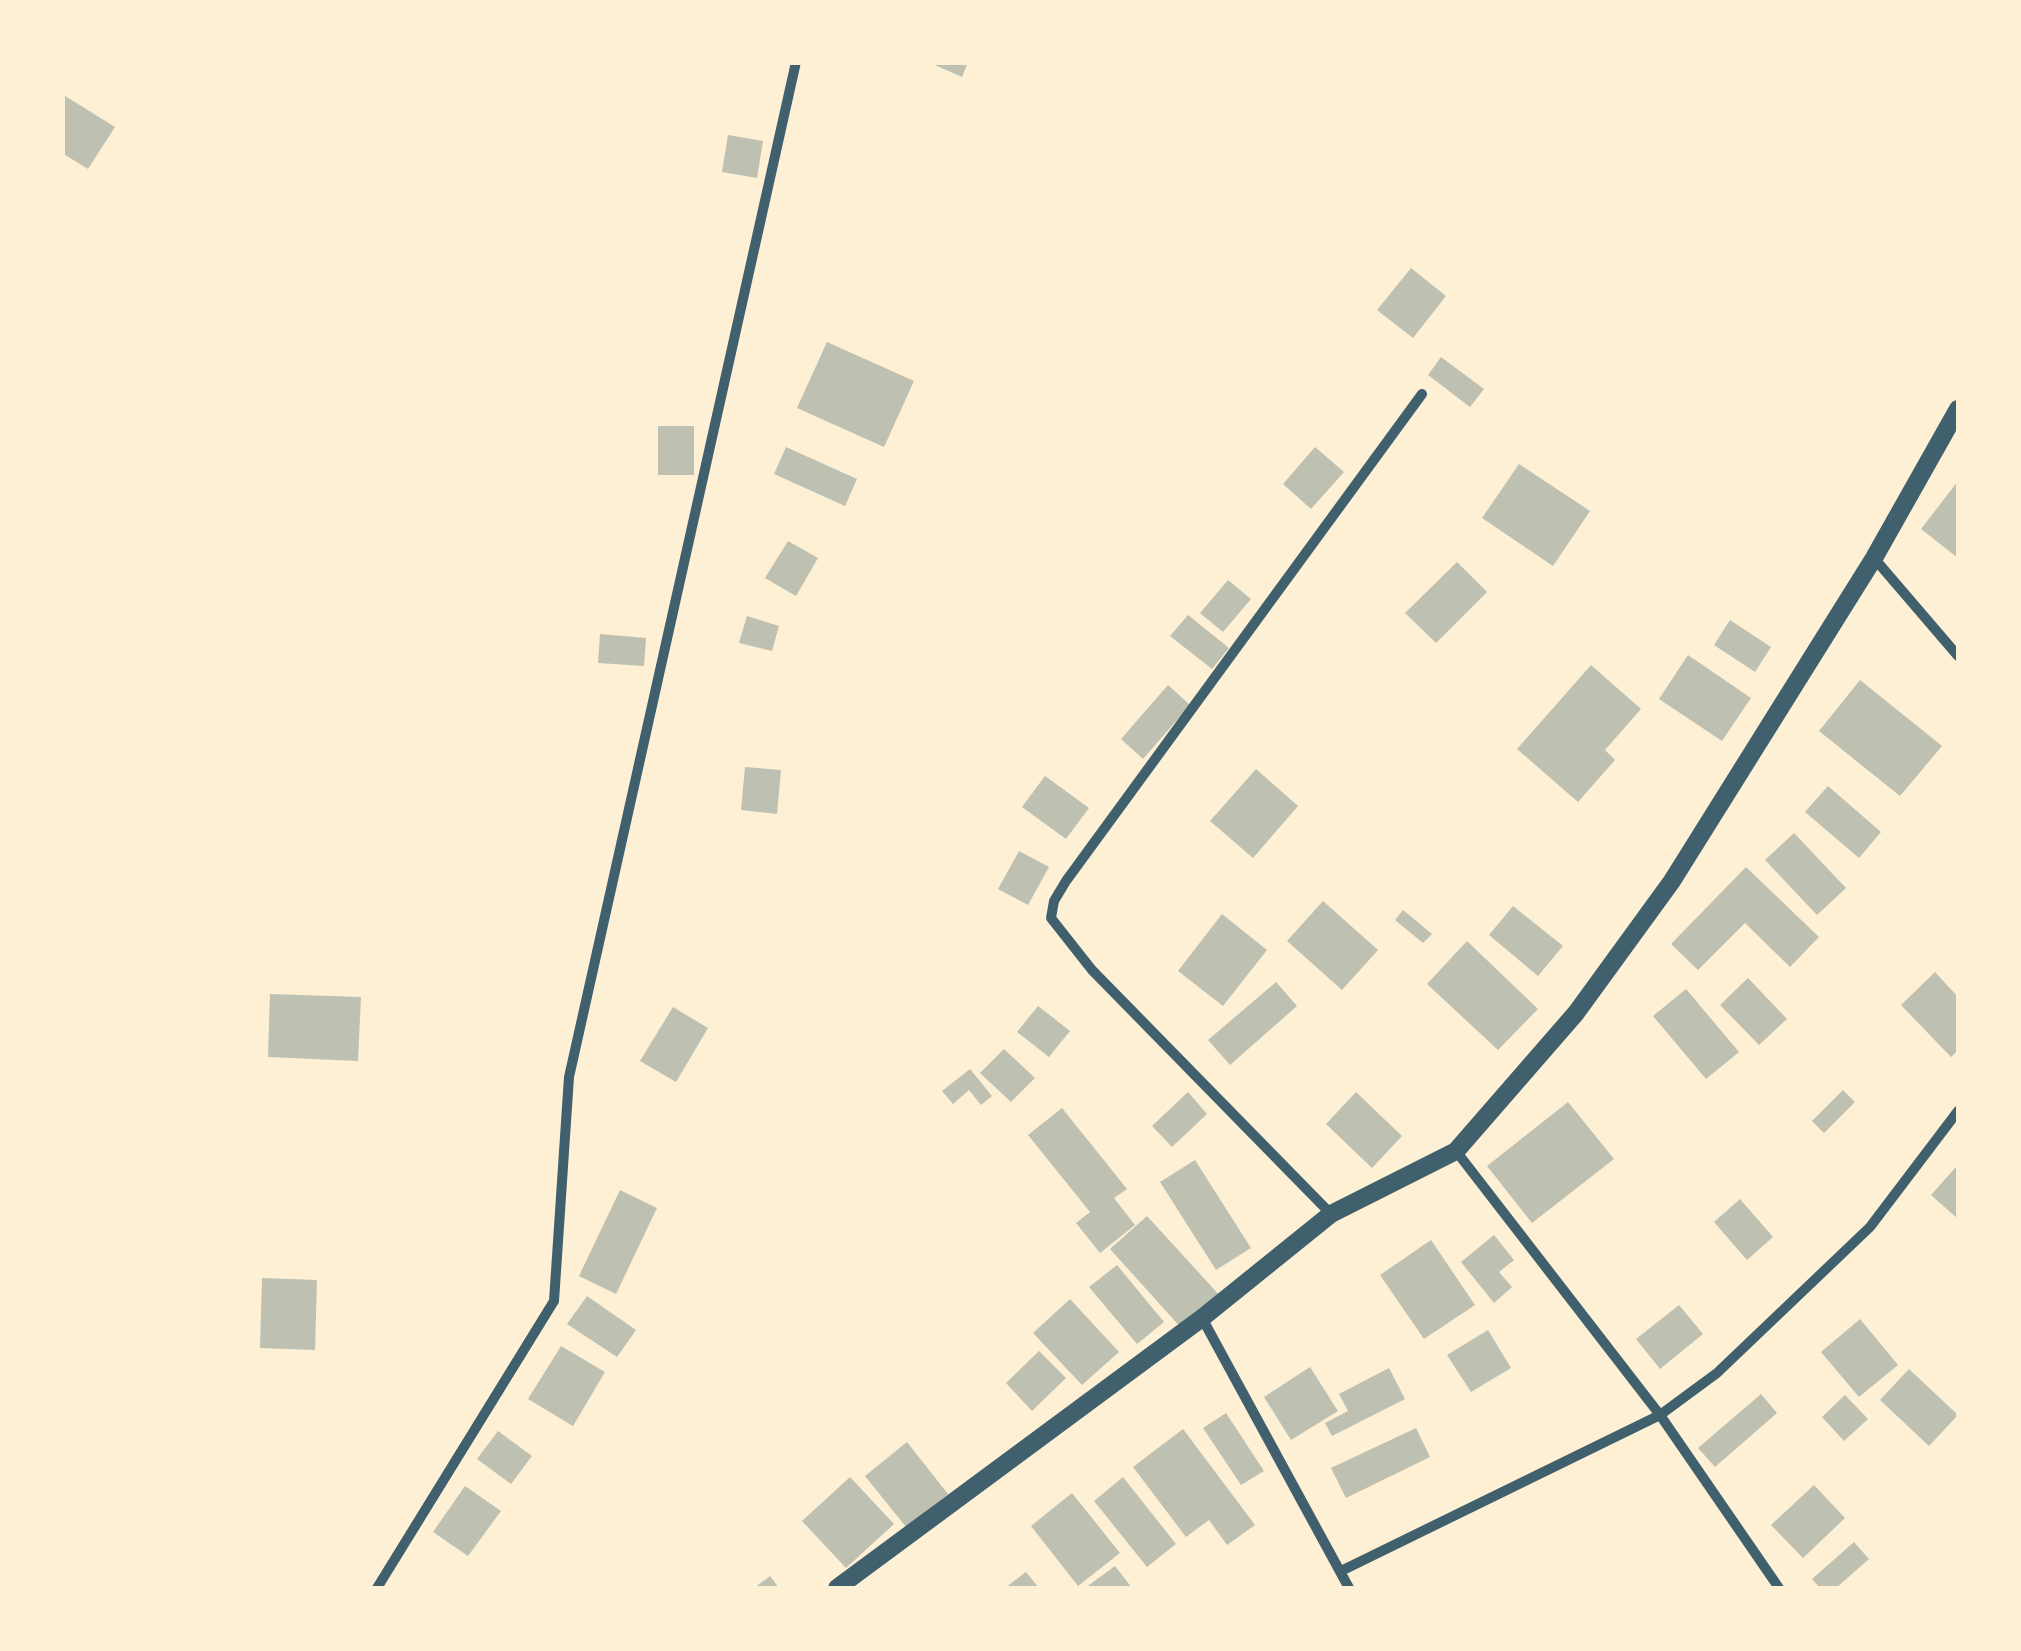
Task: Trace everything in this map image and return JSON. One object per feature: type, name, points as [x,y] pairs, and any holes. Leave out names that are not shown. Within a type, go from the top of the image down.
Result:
[{"type":"street","points":[[377,1588],[554,1300],[570,1076],[796,62]]},
{"type":"street","points":[[1331,1214],[1092,970],[1050,918],[1054,901],[1081,861],[1422,394]]},
{"type":"street","points":[[837,1588],[1202,1318],[1331,1214],[1456,1151],[1576,1012],[1672,882],[1874,558],[1958,408]]},
{"type":"street","points":[[1874,558],[1958,656]]},
{"type":"street","points":[[1341,1571],[1660,1414],[1717,1373],[1870,1228],[1958,1111]]},
{"type":"street","points":[[1456,1151],[1660,1414],[1780,1588]]},
{"type":"street","points":[[1202,1318],[1350,1588]]},
{"type":"building","points":[[928,62],[968,62],[962,77]]},
{"type":"building","points":[[62,94],[115,127],[88,169],[62,153]]},
{"type":"building","points":[[728,135],[763,141],[757,178],[722,172]]},
{"type":"building","points":[[1411,268],[1446,296],[1413,338],[1377,310]]},
{"type":"building","points":[[827,342],[914,381],[884,447],[797,408]]},
{"type":"building","points":[[1441,357],[1484,389],[1470,407],[1428,375]]},
{"type":"building","points":[[658,426],[694,426],[694,475],[658,475]]},
{"type":"building","points":[[786,447],[857,479],[845,506],[774,474]]},
{"type":"building","points":[[1315,447],[1344,472],[1311,509],[1283,484]]},
{"type":"building","points":[[1519,464],[1590,511],[1553,566],[1482,518]]},
{"type":"building","points":[[1958,481],[1958,558],[1921,529]]},
{"type":"building","points":[[788,541],[818,558],[796,596],[765,578]]},
{"type":"building","points":[[1457,562],[1487,592],[1436,643],[1405,613]]},
{"type":"building","points":[[1228,580],[1251,599],[1223,632],[1200,613]]},
{"type":"building","points":[[1188,615],[1229,648],[1212,669],[1170,636]]},
{"type":"building","points":[[747,616],[779,626],[772,651],[739,643]]},
{"type":"building","points":[[1730,620],[1771,647],[1755,672],[1714,645]]},
{"type":"building","points":[[600,634],[646,638],[644,666],[598,663]]},
{"type":"building","points":[[1688,655],[1751,698],[1722,741],[1659,699]]},
{"type":"building","points":[[1591,665],[1641,709],[1605,750],[1615,760],[1578,802],[1517,749]]},
{"type":"building","points":[[1860,680],[1942,746],[1900,796],[1819,731]]},
{"type":"building","points":[[1168,685],[1190,705],[1143,759],[1121,739]]},
{"type":"building","points":[[745,767],[781,770],[777,814],[741,810]]},
{"type":"building","points":[[1256,769],[1298,806],[1253,858],[1210,821]]},
{"type":"building","points":[[1045,776],[1089,808],[1066,839],[1022,807]]},
{"type":"building","points":[[1828,786],[1881,832],[1859,858],[1805,812]]},
{"type":"building","points":[[1794,833],[1846,888],[1817,915],[1765,860]]},
{"type":"building","points":[[1019,851],[1049,867],[1028,905],[998,889]]},
{"type":"building","points":[[1746,867],[1819,937],[1790,967],[1745,923],[1698,970],[1671,944]]},
{"type":"building","points":[[1323,901],[1378,950],[1342,990],[1287,941]]},
{"type":"building","points":[[1513,906],[1563,946],[1538,976],[1489,935]]},
{"type":"building","points":[[1403,910],[1432,934],[1423,943],[1395,920]]},
{"type":"building","points":[[1222,914],[1267,950],[1223,1006],[1178,971]]},
{"type":"building","points":[[1467,941],[1538,1009],[1498,1050],[1427,984]]},
{"type":"building","points":[[1935,972],[1958,997],[1958,1050],[1951,1057],[1901,1005]]},
{"type":"building","points":[[1748,978],[1787,1019],[1759,1045],[1720,1005]]},
{"type":"building","points":[[1276,982],[1297,1006],[1230,1065],[1208,1040]]},
{"type":"building","points":[[1686,989],[1739,1052],[1706,1079],[1653,1016]]},
{"type":"building","points":[[270,994],[361,997],[358,1061],[268,1057]]},
{"type":"building","points":[[1038,1006],[1070,1031],[1049,1057],[1017,1032]]},
{"type":"building","points":[[673,1007],[708,1028],[676,1082],[640,1061]]},
{"type":"building","points":[[1004,1049],[1035,1078],[1011,1102],[980,1073]]},
{"type":"building","points":[[970,1069],[992,1096],[981,1105],[969,1090],[953,1104],[942,1091]]},
{"type":"building","points":[[1843,1090],[1855,1102],[1824,1133],[1812,1121]]},
{"type":"building","points":[[1188,1092],[1207,1114],[1172,1147],[1152,1126]]},
{"type":"building","points":[[1356,1092],[1402,1136],[1372,1168],[1326,1124]]},
{"type":"building","points":[[1568,1102],[1614,1159],[1532,1223],[1487,1166]]},
{"type":"building","points":[[1062,1108],[1127,1189],[1114,1198],[1135,1225],[1100,1253],[1076,1223],[1090,1212],[1028,1135]]},
{"type":"building","points":[[1195,1160],[1251,1248],[1216,1270],[1160,1182]]},
{"type":"building","points":[[1958,1169],[1958,1219],[1931,1195]]},
{"type":"building","points":[[620,1190],[657,1208],[616,1294],[579,1276]]},
{"type":"building","points":[[1740,1199],[1773,1237],[1747,1260],[1714,1222]]},
{"type":"building","points":[[1147,1216],[1222,1298],[1184,1331],[1110,1249]]},
{"type":"building","points":[[1494,1235],[1514,1260],[1499,1272],[1512,1287],[1494,1303],[1461,1262]]},
{"type":"building","points":[[1431,1240],[1475,1305],[1424,1339],[1380,1275]]},
{"type":"building","points":[[1117,1265],[1164,1322],[1137,1344],[1089,1287]]},
{"type":"building","points":[[262,1278],[317,1280],[315,1350],[260,1348]]},
{"type":"building","points":[[587,1296],[636,1330],[617,1357],[567,1324]]},
{"type":"building","points":[[1070,1299],[1119,1352],[1082,1385],[1033,1333]]},
{"type":"building","points":[[1679,1305],[1703,1334],[1660,1369],[1636,1339]]},
{"type":"building","points":[[1860,1319],[1898,1365],[1859,1397],[1821,1352]]},
{"type":"building","points":[[1488,1330],[1511,1368],[1471,1392],[1447,1355]]},
{"type":"building","points":[[561,1346],[605,1372],[573,1426],[528,1399]]},
{"type":"building","points":[[1039,1351],[1066,1378],[1032,1411],[1006,1383]]},
{"type":"building","points":[[1310,1367],[1338,1411],[1291,1440],[1264,1397]]},
{"type":"building","points":[[1389,1368],[1405,1399],[1332,1436],[1325,1423],[1348,1411],[1339,1394]]},
{"type":"building","points":[[1909,1369],[1958,1415],[1929,1446],[1880,1400]]},
{"type":"building","points":[[1761,1394],[1777,1413],[1715,1467],[1698,1448]]},
{"type":"building","points":[[1845,1395],[1868,1419],[1844,1441],[1822,1417]]},
{"type":"building","points":[[1226,1413],[1264,1471],[1241,1485],[1203,1428]]},
{"type":"building","points":[[1416,1428],[1430,1457],[1346,1498],[1331,1468]]},
{"type":"building","points":[[1183,1429],[1255,1525],[1227,1545],[1209,1520],[1186,1537],[1133,1467]]},
{"type":"building","points":[[498,1431],[532,1456],[511,1484],[477,1459]]},
{"type":"building","points":[[907,1442],[948,1494],[906,1527],[865,1476]]},
{"type":"building","points":[[850,1477],[894,1524],[846,1568],[802,1521]]},
{"type":"building","points":[[1123,1477],[1176,1544],[1147,1567],[1094,1501]]},
{"type":"building","points":[[1814,1485],[1845,1518],[1803,1558],[1771,1525]]},
{"type":"building","points":[[465,1486],[501,1511],[468,1556],[433,1532]]},
{"type":"building","points":[[1072,1493],[1120,1553],[1078,1586],[1031,1526]]},
{"type":"building","points":[[1854,1542],[1869,1559],[1836,1588],[1820,1588],[1812,1579]]},
{"type":"building","points":[[1115,1566],[1132,1588],[1085,1588]]},
{"type":"building","points":[[1026,1572],[1039,1588],[1005,1588]]},
{"type":"building","points":[[770,1576],[779,1588],[754,1588]]}]
